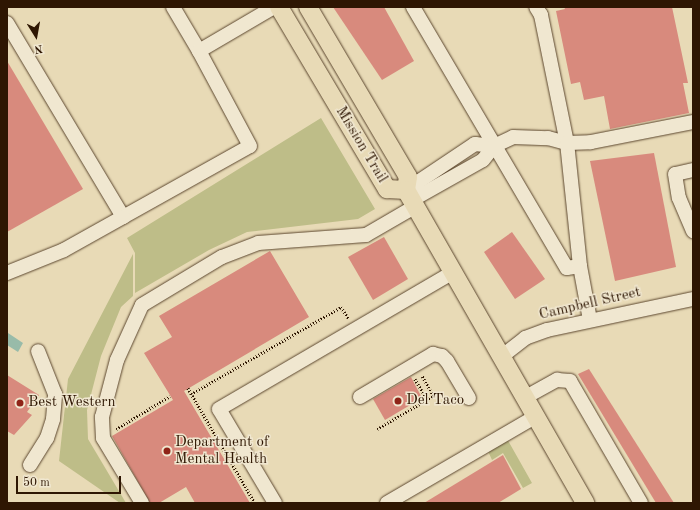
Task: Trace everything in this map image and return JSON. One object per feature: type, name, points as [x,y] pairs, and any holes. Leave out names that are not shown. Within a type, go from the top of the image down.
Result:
[{"type":"main road","name":"Mission Trail","points":[[279,7],[387,189],[411,199]]},
{"type":"main road","name":"Mission Trail","points":[[308,7],[408,177],[411,199]]},
{"type":"main road","points":[[411,199],[585,503]]},
{"type":"street","points":[[7,273],[64,250],[250,146],[199,51],[173,7]]},
{"type":"street","points":[[199,51],[274,7]]},
{"type":"street","points":[[413,7],[567,268],[580,266]]},
{"type":"street","points":[[536,7],[541,15],[567,143],[580,266],[590,320]]},
{"type":"street","points":[[7,23],[123,217]]},
{"type":"street","points":[[142,503],[104,436],[102,417],[117,360],[142,305],[222,256],[258,243],[366,235],[411,199],[475,144],[494,146],[513,137],[548,138],[567,143],[591,142],[693,122]]},
{"type":"street","points":[[693,170],[675,174],[679,198],[693,231]]},
{"type":"street","points":[[275,503],[219,409],[453,272]]},
{"type":"street","name":"Campbell Street","points":[[501,357],[525,338],[590,320],[693,299]]},
{"type":"street","points":[[30,465],[47,438],[53,419],[55,394],[38,352]]},
{"type":"street","points":[[360,397],[433,354],[442,356],[447,361],[469,398]]},
{"type":"street","points":[[524,398],[557,380],[570,381],[641,503]]},
{"type":"street","points":[[387,503],[535,417]]},
{"type":"path","points":[[192,394],[341,307],[351,322],[355,320]]},
{"type":"path","points":[[377,428],[433,396],[418,368]]},
{"type":"path","points":[[412,372],[427,399]]},
{"type":"path","points":[[188,388],[255,503]]},
{"type":"path","points":[[104,436],[170,396]]},
{"type":"shaded area","points":[[321,118],[375,209],[358,219],[247,232],[209,250],[135,293],[135,253],[127,238]]},
{"type":"shaded area","points":[[133,254],[133,296],[121,307],[101,356],[87,410],[88,439],[126,503],[120,503],[59,461],[68,379]]},
{"type":"shaded area","points":[[8,333],[23,343],[18,352],[7,345]]},
{"type":"shaded area","points":[[506,437],[532,483],[523,488],[503,453],[492,460],[487,449]]},
{"type":"building","points":[[333,7],[384,7],[414,61],[382,80]]},
{"type":"building","points":[[564,7],[672,7],[688,83],[683,83],[689,113],[610,129],[604,96],[584,100],[580,82],[571,84],[556,11],[565,9]]},
{"type":"building","points":[[7,61],[83,189],[7,232]]},
{"type":"building","points":[[654,153],[676,267],[615,281],[590,161]]},
{"type":"building","points":[[512,232],[545,279],[515,299],[484,252]]},
{"type":"building","points":[[384,237],[408,279],[373,300],[348,257]]},
{"type":"building","points":[[270,251],[309,317],[184,391],[250,503],[195,503],[186,487],[159,503],[150,503],[112,436],[173,400],[144,353],[172,337],[159,316]]},
{"type":"building","points":[[589,369],[674,503],[656,503],[578,374]]},
{"type":"building","name":"Best Western","points":[[7,375],[39,395],[27,412],[32,415],[14,435],[7,431]]},
{"type":"building","points":[[411,377],[422,398],[385,420],[373,399]]},
{"type":"building","points":[[503,455],[521,489],[498,503],[424,503]]},
{"type":"place","name":"Del Taco","points":[[398,401]]},
{"type":"place","name":"Best Western","points":[[20,403]]},
{"type":"place","name":"Department of Mental Health","points":[[167,451]]}]
